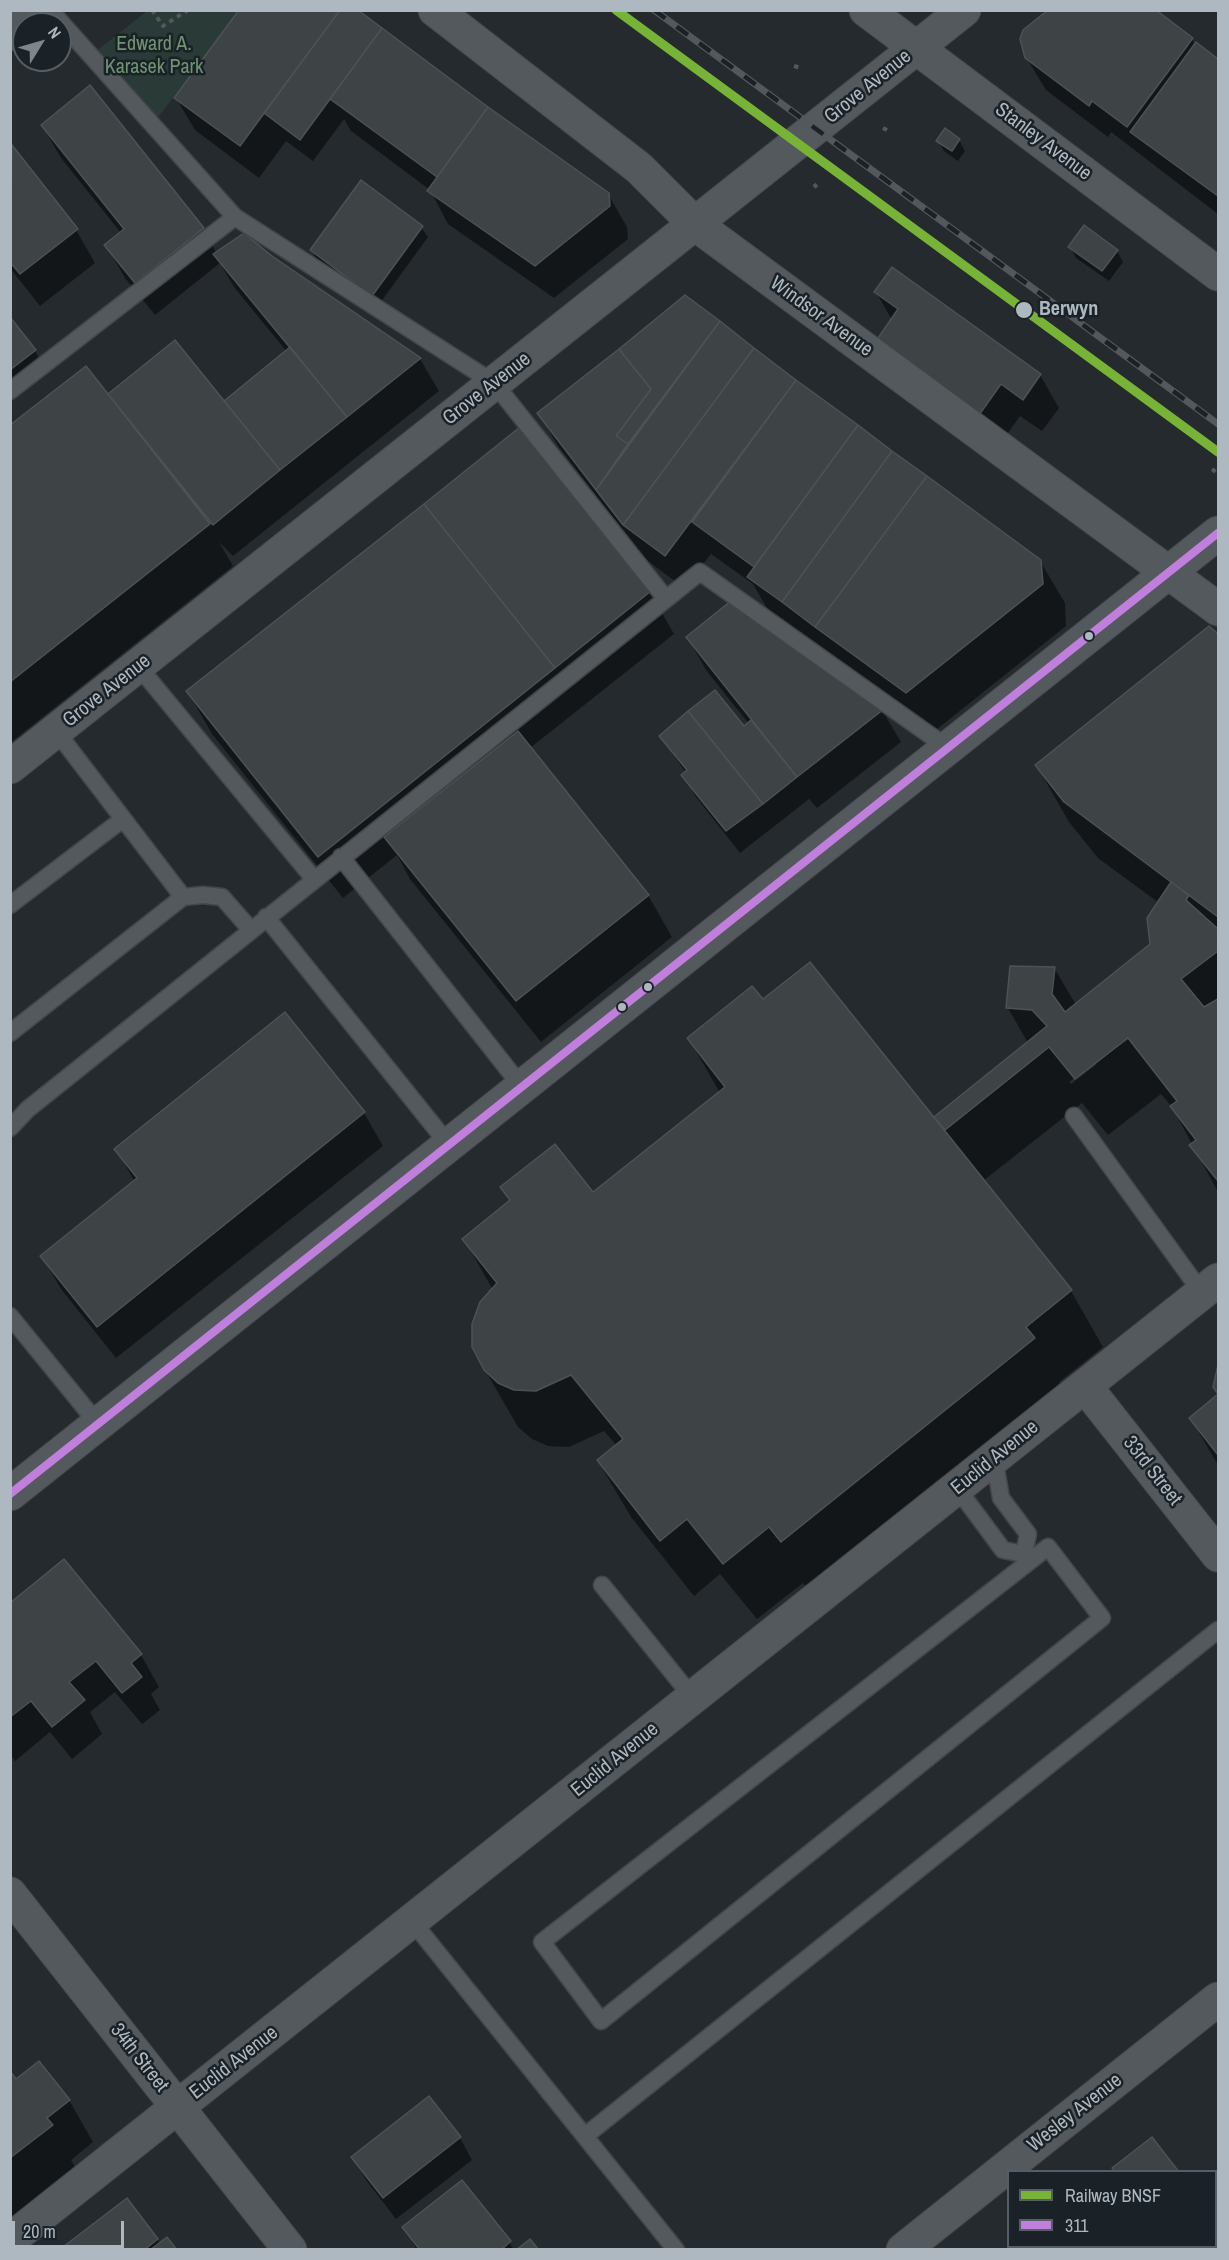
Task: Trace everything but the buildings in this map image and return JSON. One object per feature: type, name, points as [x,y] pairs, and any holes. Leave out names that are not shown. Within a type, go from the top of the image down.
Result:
[{"type":"street","points":[[10,34],[40,10]]},
{"type":"street","name":"Windsor Avenue","points":[[435,10],[639,168],[695,224],[1218,609]]},
{"type":"street","name":"Stanley Avenue","points":[[866,10],[1218,274]]},
{"type":"street","name":"Grove Avenue","points":[[10,767],[964,10]]},
{"type":"street","points":[[10,1494],[1218,533]]},
{"type":"street","name":"Euclid Avenue","points":[[10,2240],[1210,1286]]},
{"type":"street","name":"33rd Street","points":[[1085,1386],[1218,1555]]},
{"type":"street","name":"34th Street","points":[[10,1894],[290,2250]]},
{"type":"street","name":"Wesley Avenue","points":[[1018,2170],[1218,1999]]},
{"type":"street","name":"Wesley Avenue","points":[[903,2250],[1001,2185]]},
{"type":"lane","points":[[50,10],[235,217],[494,383],[666,599]]},
{"type":"lane","points":[[10,391],[235,217]]},
{"type":"lane","points":[[10,1128],[28,1109],[266,917],[700,572],[948,748]]},
{"type":"lane","points":[[138,666],[314,879]]},
{"type":"lane","points":[[56,731],[183,897]]},
{"type":"lane","points":[[10,905],[123,819]]},
{"type":"lane","points":[[341,857],[522,1087]]},
{"type":"lane","points":[[10,1033],[183,897],[203,895],[222,897],[251,930]]},
{"type":"lane","points":[[266,917],[449,1145]]},
{"type":"lane","points":[[1074,1116],[1210,1286]]},
{"type":"lane","points":[[10,1316],[98,1424]]},
{"type":"lane","points":[[957,1488],[1003,1550],[1027,1557],[1048,1547],[1102,1618],[601,2020],[542,1942],[1027,1557],[1028,1534],[1002,1498],[994,1458]]},
{"type":"lane","points":[[602,1584],[693,1698]]},
{"type":"lane","points":[[585,2136],[1218,1630]]},
{"type":"lane","points":[[412,1921],[676,2250]]},
{"type":"path","points":[[152,10],[163,26],[188,10]]},
{"type":"path","points":[[794,66],[801,68]]},
{"type":"path","points":[[884,128],[889,131]]},
{"type":"path","points":[[814,184],[818,189]]},
{"type":"path","points":[[1212,469],[1218,474]]},
{"type":"green space","name":"Edward A. Karasek Park","points":[[147,11],[239,11],[156,120],[95,52]]},
{"type":"railway","points":[[654,10],[1218,424]]},
{"type":"rail line","name":"BNSF","points":[[616,10],[1218,452]]},
{"type":"transit line","name":"311","points":[[10,1494],[1218,533]]},
{"type":"place","name":"Berwyn","points":[[1024,310]]}]
